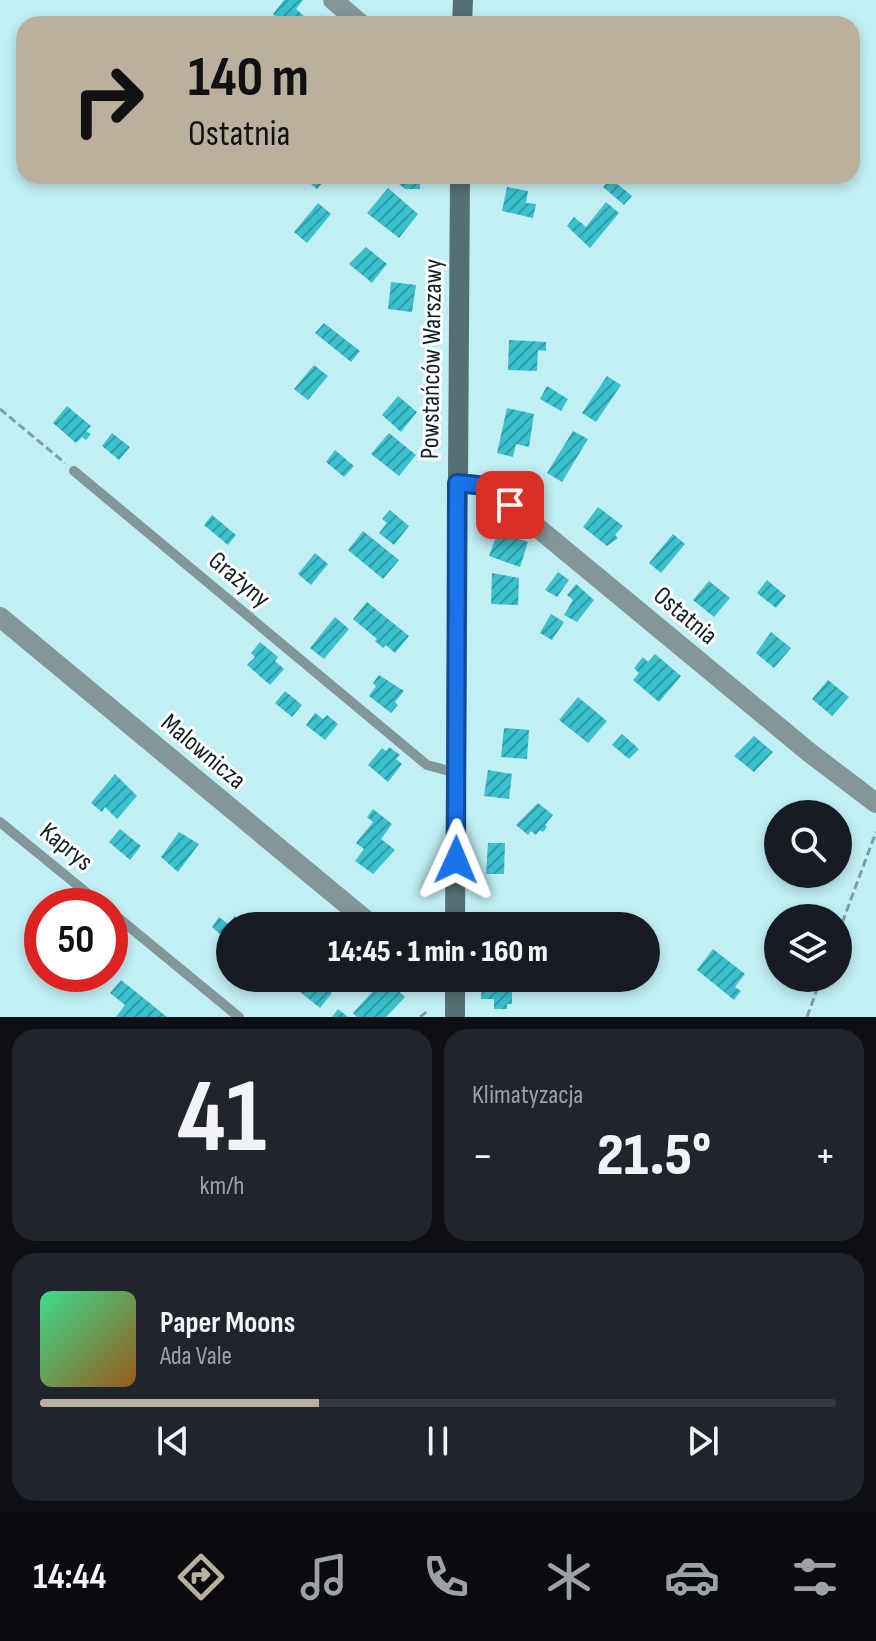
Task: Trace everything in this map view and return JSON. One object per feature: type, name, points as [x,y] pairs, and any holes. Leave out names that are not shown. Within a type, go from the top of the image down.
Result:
[{"type":"main road","name":"Powstańców Warszawy","points":[[455,912],[460,184]]},
{"type":"main road","points":[[455,992],[455,1017]]},
{"type":"street","points":[[333,0],[352,16]]},
{"type":"street","name":"Ostatnia","points":[[457,483],[487,486],[810,753],[876,803]]},
{"type":"street","name":"Malownicza","points":[[0,617],[356,912]]},
{"type":"lane","name":"Grażyny","points":[[74,471],[427,765],[457,773]]},
{"type":"lane","name":"Kaprys","points":[[0,822],[81,888]]},
{"type":"lane","points":[[128,926],[239,1017]]},
{"type":"path","points":[[0,409],[74,471]]},
{"type":"path","points":[[849,904],[876,832]]},
{"type":"path","points":[[807,1017],[816,992]]},
{"type":"path","points":[[420,1017],[429,1010]]},
{"type":"building","points":[[284,0],[303,0],[296,9],[304,16],[273,14]]},
{"type":"building","points":[[399,184],[420,184],[420,189],[405,189]]},
{"type":"building","points":[[605,184],[617,184],[632,196],[624,205],[603,187]]},
{"type":"building","points":[[507,187],[528,191],[526,203],[536,204],[533,218],[502,211]]},
{"type":"building","points":[[388,188],[418,214],[399,238],[367,213]]},
{"type":"building","points":[[606,202],[619,213],[590,248],[567,226],[574,217],[586,227]]},
{"type":"building","points":[[318,203],[331,214],[307,243],[294,232]]},
{"type":"building","points":[[366,247],[387,264],[372,283],[349,264]]},
{"type":"building","points":[[391,282],[416,285],[412,312],[388,309]]},
{"type":"building","points":[[324,323],[360,351],[351,362],[315,333]]},
{"type":"building","points":[[509,340],[546,342],[546,351],[538,350],[537,371],[508,370]]},
{"type":"building","points":[[314,365],[328,376],[308,400],[294,389]]},
{"type":"building","points":[[607,376],[621,385],[596,422],[582,413]]},
{"type":"building","points":[[547,386],[568,399],[561,411],[540,399]]},
{"type":"building","points":[[398,396],[417,412],[401,432],[382,415]]},
{"type":"building","points":[[67,406],[91,426],[86,431],[91,434],[86,440],[82,437],[76,443],[53,423]]},
{"type":"building","points":[[507,408],[534,414],[529,447],[516,444],[513,457],[497,453]]},
{"type":"building","points":[[573,431],[588,439],[562,482],[547,473]]},
{"type":"building","points":[[112,433],[130,447],[119,460],[102,446]]},
{"type":"building","points":[[389,433],[416,455],[399,476],[371,454]]},
{"type":"building","points":[[335,450],[354,466],[344,477],[326,462]]},
{"type":"building","points":[[598,507],[623,526],[615,535],[618,538],[607,546],[583,527]]},
{"type":"building","points":[[390,510],[409,526],[394,545],[379,533],[387,523],[382,519]]},
{"type":"building","points":[[212,515],[236,535],[228,545],[204,525]]},
{"type":"building","points":[[500,526],[516,532],[514,537],[528,542],[520,567],[489,556]]},
{"type":"building","points":[[363,531],[399,560],[383,579],[348,550]]},
{"type":"building","points":[[673,534],[685,544],[661,573],[649,563]]},
{"type":"building","points":[[315,553],[328,564],[311,585],[298,574]]},
{"type":"building","points":[[558,572],[569,580],[557,597],[545,590]]},
{"type":"building","points":[[492,573],[519,578],[518,605],[491,604]]},
{"type":"building","points":[[767,580],[786,596],[776,608],[757,593]]},
{"type":"building","points":[[709,581],[730,598],[714,617],[693,600]]},
{"type":"building","points":[[576,584],[594,600],[577,622],[564,615],[573,600],[567,595]]},
{"type":"building","points":[[367,602],[409,636],[395,653],[386,645],[383,648],[353,619]]},
{"type":"building","points":[[551,614],[564,622],[552,640],[540,633]]},
{"type":"building","points":[[335,617],[349,629],[324,659],[310,648]]},
{"type":"building","points":[[771,632],[791,648],[774,668],[756,653]]},
{"type":"building","points":[[260,642],[278,657],[275,661],[284,669],[270,685],[247,665],[255,657],[251,653]]},
{"type":"building","points":[[655,654],[681,676],[659,702],[633,680],[639,673],[634,668],[643,657],[648,662]]},
{"type":"building","points":[[379,675],[404,691],[391,713],[369,696]]},
{"type":"building","points":[[828,680],[849,697],[832,716],[812,699]]},
{"type":"building","points":[[285,691],[302,705],[292,717],[275,703]]},
{"type":"building","points":[[578,697],[607,721],[588,743],[559,720]]},
{"type":"building","points":[[315,713],[323,719],[327,715],[338,724],[325,740],[306,725]]},
{"type":"building","points":[[504,728],[529,730],[527,759],[501,757]]},
{"type":"building","points":[[622,734],[639,749],[629,759],[612,745]]},
{"type":"building","points":[[754,736],[773,752],[754,772],[734,756]]},
{"type":"building","points":[[389,747],[400,755],[396,759],[402,764],[388,782],[368,765],[382,748],[386,751]]},
{"type":"building","points":[[488,770],[512,774],[509,799],[484,796]]},
{"type":"building","points":[[115,774],[137,796],[117,819],[105,807],[102,812],[91,803]]},
{"type":"building","points":[[538,803],[553,815],[543,832],[540,830],[536,835],[531,831],[528,835],[516,825]]},
{"type":"building","points":[[373,809],[392,824],[381,839],[395,850],[373,874],[355,861],[364,849],[356,843],[373,822],[367,817]]},
{"type":"building","points":[[120,829],[141,846],[130,860],[109,842]]},
{"type":"building","points":[[179,832],[199,844],[178,872],[161,857]]},
{"type":"building","points":[[488,843],[505,843],[504,874],[486,874]]},
{"type":"building","points":[[713,949],[745,974],[735,987],[741,991],[734,1000],[697,970]]},
{"type":"building","points":[[128,986],[167,1017],[116,1017],[125,1005],[110,993],[128,992]]},
{"type":"building","points":[[300,992],[332,993],[320,1008]]},
{"type":"building","points":[[372,992],[400,992],[405,997],[386,1017],[357,1017],[353,1013]]},
{"type":"building","points":[[481,992],[512,992],[512,1004],[507,1004],[507,1009],[494,1009],[494,999],[481,999]]},
{"type":"building","points":[[338,1009],[348,1017],[332,1017]]},
{"type":"route","points":[[456,860],[457,483],[487,486],[510,505]]}]
